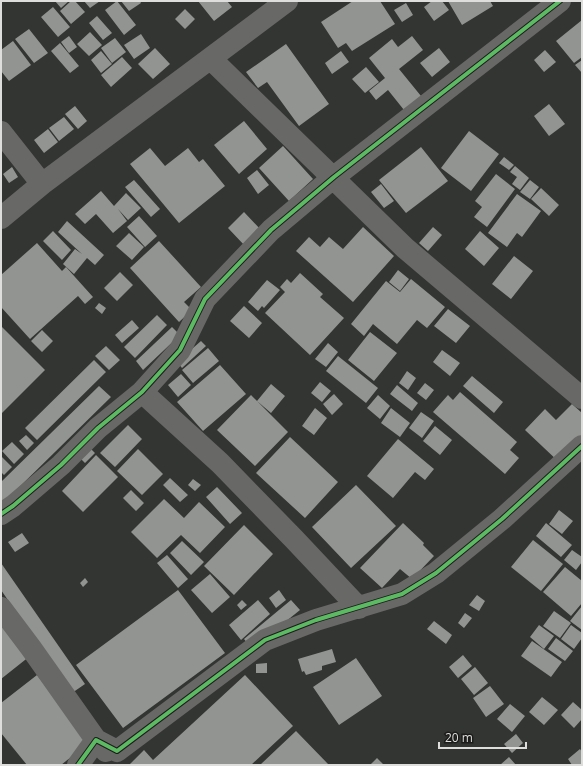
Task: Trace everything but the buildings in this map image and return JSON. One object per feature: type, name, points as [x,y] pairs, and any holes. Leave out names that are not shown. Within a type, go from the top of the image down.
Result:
[{"type":"street","points":[[1,218],[42,184],[287,1]]},
{"type":"street","points":[[1,514],[13,506],[61,465],[98,428],[142,392],[180,350],[205,299],[272,230],[334,177],[560,1]]},
{"type":"street","points":[[211,59],[334,177],[405,248],[582,398]]},
{"type":"street","points":[[1,132],[42,184]]},
{"type":"street","points":[[142,392],[220,463],[294,539],[358,608]]},
{"type":"street","points":[[96,740],[117,751],[265,640],[316,620],[402,594],[436,573],[502,519],[582,446]]},
{"type":"street","points":[[1,608],[96,740],[118,765]]},
{"type":"street","points":[[78,765],[96,740]]},
{"type":"cycle path","points":[[1,514],[13,506],[61,465],[98,428],[142,392],[180,350],[205,299],[271,230],[334,177],[560,1]]},
{"type":"cycle path","points":[[78,765],[96,740],[117,751],[265,640],[316,620],[402,594],[436,573],[502,519],[582,446]]}]
